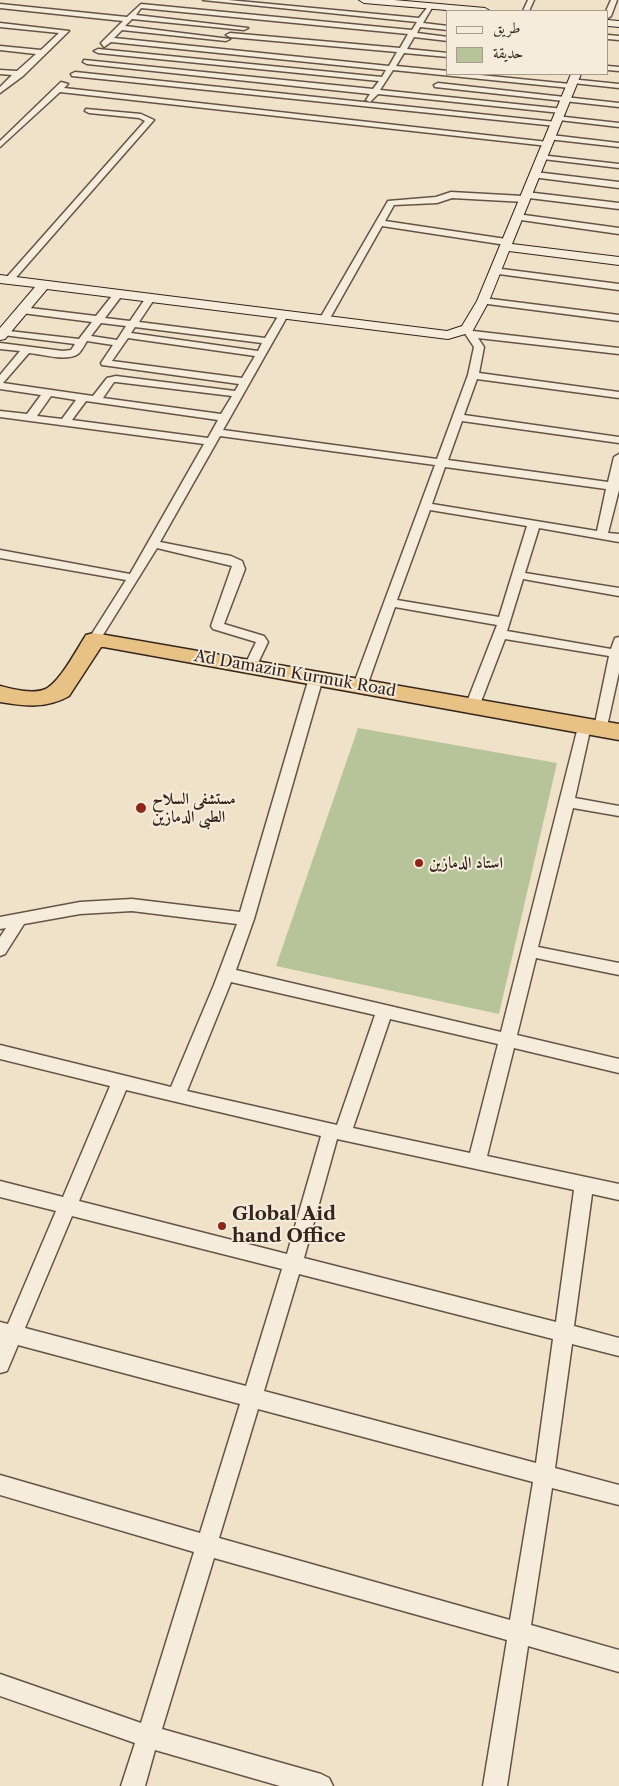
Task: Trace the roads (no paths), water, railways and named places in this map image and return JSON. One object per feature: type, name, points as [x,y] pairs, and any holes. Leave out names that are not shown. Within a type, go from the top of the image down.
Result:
[{"type":"highway","name":"Ad Damazin Kurmuk Road","points":[[94,640],[251,666],[601,729]]},
{"type":"highway","points":[[0,694],[31,700],[54,696],[61,690],[94,640]]},
{"type":"street","points":[[12,14],[30,0]]},
{"type":"street","points":[[133,0],[143,4],[356,26],[446,28]]},
{"type":"street","points":[[206,0],[258,2],[364,14],[446,38]]},
{"type":"street","points":[[364,0],[414,2],[430,6],[475,10]]},
{"type":"street","points":[[609,13],[614,0]]},
{"type":"street","points":[[316,86],[345,40],[374,1]]},
{"type":"street","points":[[177,94],[258,2]]},
{"type":"street","points":[[128,8],[143,4]]},
{"type":"street","points":[[0,145],[75,74],[143,4]]},
{"type":"street","points":[[0,6],[236,27],[404,47],[446,55]]},
{"type":"street","points":[[363,114],[382,79],[430,6]]},
{"type":"street","points":[[0,20],[5,20],[0,25]]},
{"type":"street","points":[[0,25],[64,31],[0,92]]},
{"type":"street","points":[[120,28],[228,37],[345,40]]},
{"type":"street","points":[[109,40],[446,73]]},
{"type":"street","points":[[239,100],[287,40]]},
{"type":"street","points":[[0,48],[43,52]]},
{"type":"street","points":[[98,51],[382,79]]},
{"type":"street","points":[[87,62],[508,106],[558,118],[619,124]]},
{"type":"street","points":[[391,127],[418,110],[432,98],[446,68]]},
{"type":"street","points":[[0,72],[20,74]]},
{"type":"street","points":[[75,74],[177,94],[363,114],[391,127],[497,128],[558,118]]},
{"type":"street","points":[[482,75],[573,80],[619,86]]},
{"type":"street","points":[[497,128],[521,77]]},
{"type":"street","points":[[469,332],[543,157],[573,80]]},
{"type":"street","points":[[438,85],[619,105]]},
{"type":"street","points":[[316,86],[317,90],[325,96],[324,110]]},
{"type":"street","points":[[58,90],[177,94],[363,114],[418,110],[549,140],[619,145]]},
{"type":"street","points":[[5,280],[150,120],[142,116],[89,111]]},
{"type":"street","points":[[543,157],[619,166]]},
{"type":"street","points":[[535,175],[619,184]]},
{"type":"street","points":[[324,320],[389,206],[396,202],[437,200],[451,195],[526,197],[619,206]]},
{"type":"street","points":[[517,217],[619,230]]},
{"type":"street","points":[[380,223],[619,261]]},
{"type":"street","points":[[494,271],[619,287]]},
{"type":"street","points":[[5,280],[448,335],[469,332],[619,351]]},
{"type":"street","points":[[2,334],[43,285]]},
{"type":"street","points":[[0,346],[70,354],[118,294]]},
{"type":"street","points":[[150,298],[106,363],[245,382]]},
{"type":"street","points":[[483,301],[619,318]]},
{"type":"street","points":[[22,310],[268,341]]},
{"type":"street","points":[[94,640],[134,578],[283,315]]},
{"type":"street","points":[[360,686],[392,603],[473,374],[479,347],[469,332]]},
{"type":"street","points":[[2,334],[83,340],[122,339],[261,354]]},
{"type":"street","points":[[0,381],[27,349]]},
{"type":"street","points":[[150,383],[160,370]]},
{"type":"street","points":[[473,374],[619,395]]},
{"type":"street","points":[[96,400],[114,379],[150,383],[177,399],[224,418]]},
{"type":"street","points":[[0,386],[96,400],[177,399],[238,394]]},
{"type":"street","points":[[30,418],[48,393]]},
{"type":"street","points":[[66,423],[83,398]]},
{"type":"street","points":[[0,414],[66,423],[443,462],[615,487]]},
{"type":"street","points":[[458,417],[619,440]]},
{"type":"street","points":[[602,535],[615,487],[619,457]]},
{"type":"street","points":[[426,506],[619,538]]},
{"type":"street","points":[[472,707],[502,628],[534,524]]},
{"type":"street","points":[[153,544],[232,560],[238,564],[239,569],[217,626],[260,639],[262,642],[251,666]]},
{"type":"street","points":[[0,554],[134,578]]},
{"type":"street","points":[[518,575],[619,592]]},
{"type":"street","points":[[392,603],[502,628],[618,649],[601,729],[568,802],[477,1161]]},
{"type":"street","points":[[177,1094],[226,974],[246,919],[296,735],[316,678]]},
{"type":"street","points":[[568,802],[619,811]]},
{"type":"street","points":[[0,923],[80,908],[132,905],[246,919]]},
{"type":"street","points":[[0,950],[19,919]]},
{"type":"street","points":[[530,950],[619,969]]},
{"type":"street","points":[[226,974],[508,1038],[619,1066]]},
{"type":"street","points":[[133,1786],[291,1264],[337,1132],[385,1010]]},
{"type":"street","points":[[0,1052],[337,1132],[619,1192]]},
{"type":"street","points":[[0,1364],[6,1332],[66,1205],[121,1081]]},
{"type":"street","points":[[495,1786],[544,1476],[584,1184]]},
{"type":"street","points":[[0,1188],[619,1347]]},
{"type":"street","points":[[6,1332],[619,1495]]},
{"type":"street","points":[[0,1485],[619,1661]]},
{"type":"street","points":[[0,1686],[149,1736],[321,1786]]},
{"type":"place","name":"مستشفى السلاح الطبى الدمازين","points":[[141,808]]},
{"type":"place","name":"استاد الدمازين","points":[[419,863]]},
{"type":"place","name":"Global Aid hand Office","points":[[222,1226]]}]
